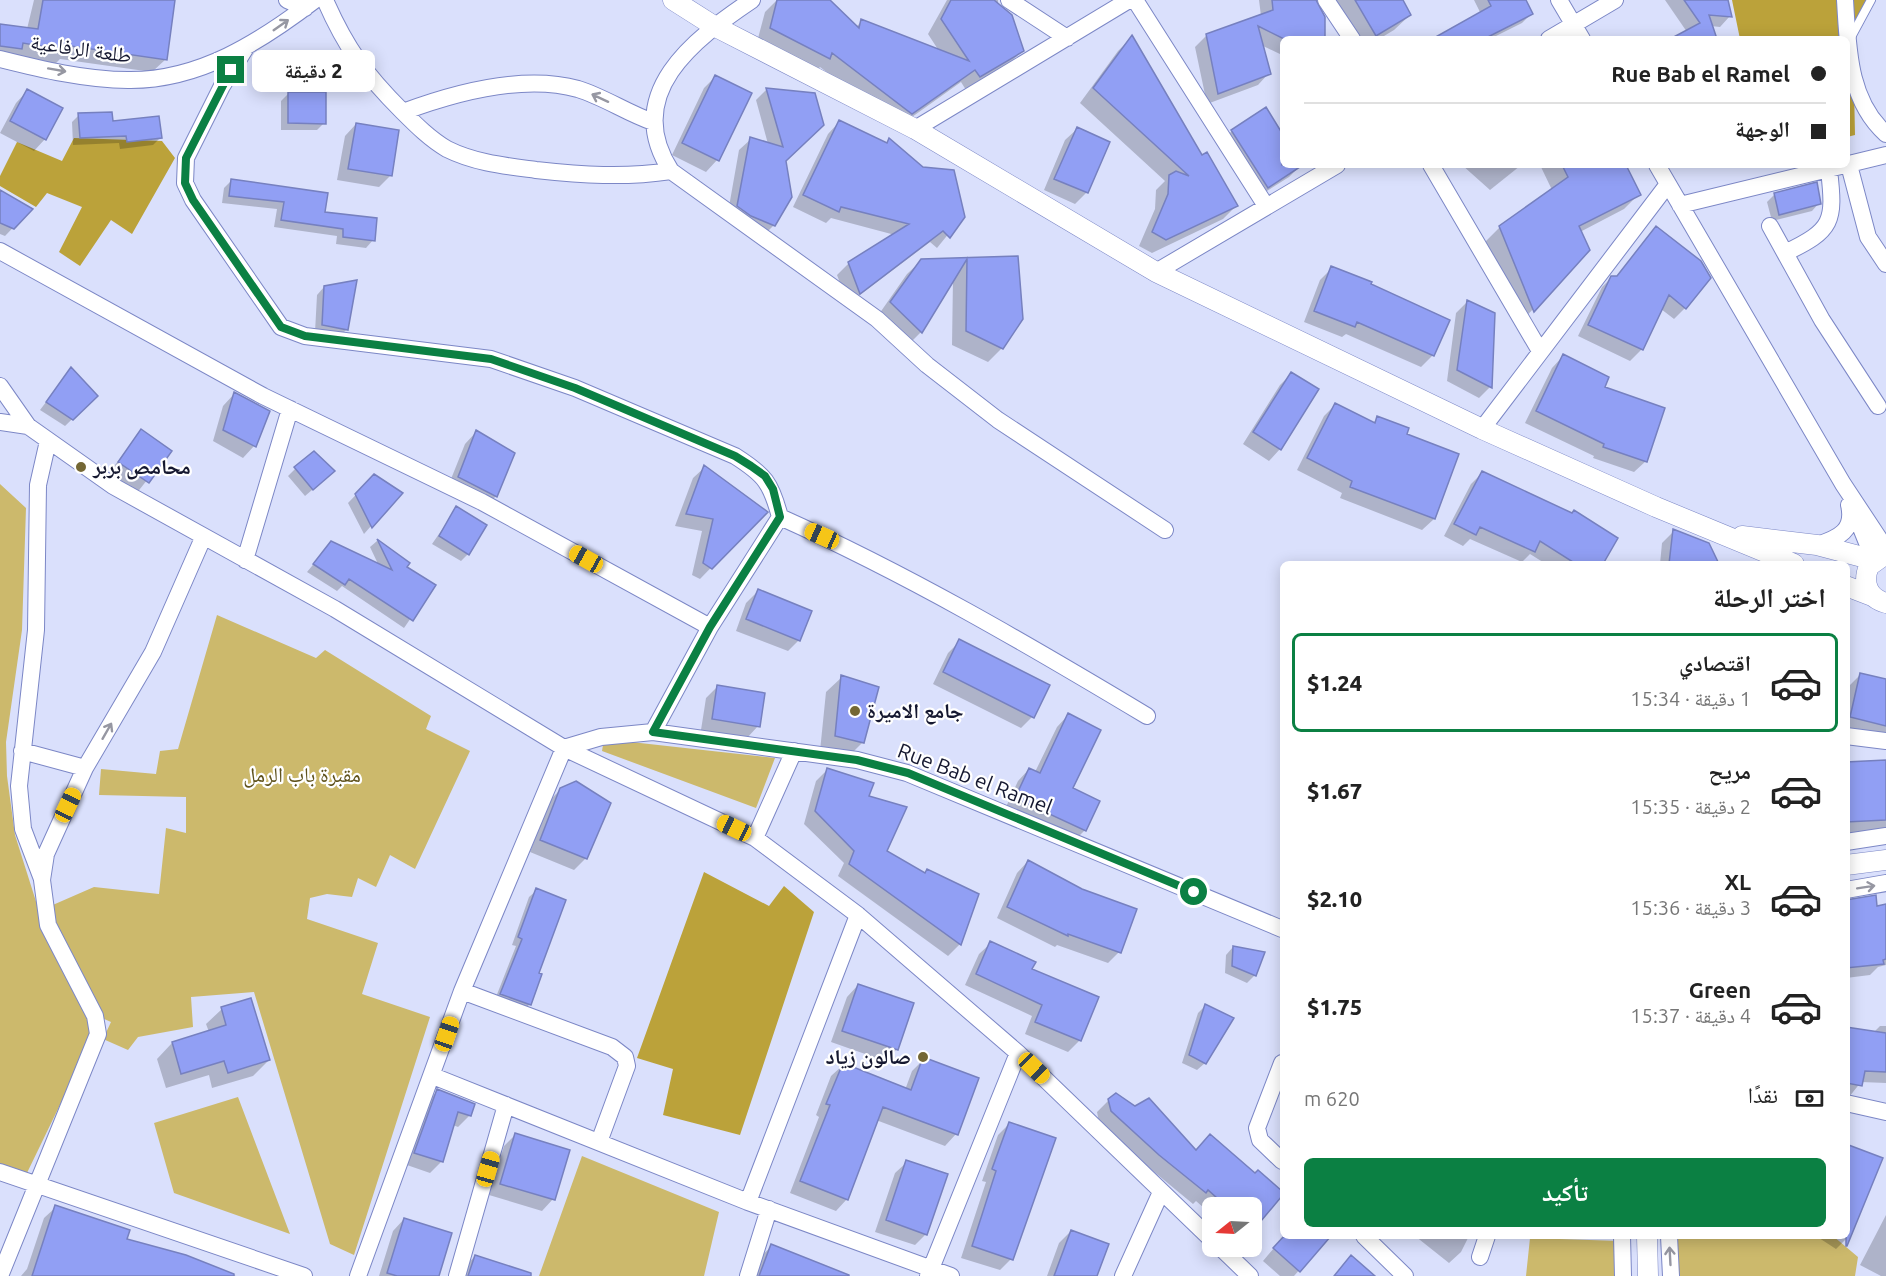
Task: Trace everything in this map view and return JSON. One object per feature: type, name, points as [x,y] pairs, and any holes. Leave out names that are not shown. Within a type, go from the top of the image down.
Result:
[{"type":"street","points":[[287,0],[310,4]]},
{"type":"street","points":[[325,0],[356,61],[378,88],[421,130],[447,149],[500,166],[593,176],[621,177],[671,171]]},
{"type":"street","points":[[753,0],[714,26],[690,48],[667,77],[653,122],[660,153],[671,171],[877,319],[927,365],[998,420],[1165,530]]},
{"type":"street","points":[[1009,0],[1067,38]]},
{"type":"street","points":[[915,129],[1129,0]]},
{"type":"street","points":[[1135,0],[1266,206]]},
{"type":"street","points":[[1326,0],[1350,36]]},
{"type":"street","points":[[1559,0],[1578,32]]},
{"type":"street","points":[[1562,36],[1578,32],[1615,0]]},
{"type":"street","points":[[1845,0],[1848,36]]},
{"type":"street","points":[[673,2],[714,26],[915,129],[1156,272],[1482,429],[1787,561]]},
{"type":"street","name":"طلعة الرفاعية","points":[[0,59],[98,78],[129,81],[192,71],[246,49],[310,4]]},
{"type":"street","points":[[246,49],[222,86],[186,158],[185,183],[193,200],[281,327],[305,336],[491,359],[575,388],[735,456],[765,476],[773,489],[780,517],[710,627],[653,732]]},
{"type":"street","points":[[1850,55],[1855,88],[1864,107],[1886,134]]},
{"type":"street","points":[[403,112],[466,91],[541,84],[576,89],[653,122]]},
{"type":"street","points":[[1886,155],[1850,165],[1868,237],[1886,264]]},
{"type":"street","points":[[1156,272],[1332,168]]},
{"type":"street","points":[[1433,168],[1540,351]]},
{"type":"street","points":[[1659,168],[1882,555]]},
{"type":"street","points":[[1680,205],[1837,168]]},
{"type":"street","points":[[1785,252],[1811,240],[1826,227],[1833,202],[1829,170]]},
{"type":"street","points":[[1482,429],[1668,184]]},
{"type":"street","points":[[1770,226],[1822,320],[1878,406]]},
{"type":"street","points":[[0,251],[290,409],[482,502],[710,627]]},
{"type":"street","points":[[0,386],[28,426],[113,486],[203,538],[335,609],[564,748],[755,838],[858,915],[1018,1053],[1202,1231]]},
{"type":"street","points":[[244,560],[290,409]]},
{"type":"street","points":[[0,422],[28,426]]},
{"type":"street","points":[[0,1276],[98,1034],[95,1016],[48,925],[42,880],[23,829],[19,786],[36,630],[38,485],[48,441]]},
{"type":"street","points":[[1843,484],[1886,526]]},
{"type":"street","points":[[1817,545],[1840,536],[1850,522],[1851,513],[1843,484]]},
{"type":"street","points":[[780,517],[864,554],[1052,658],[1147,716]]},
{"type":"street","points":[[1717,532],[1882,555]]},
{"type":"street","points":[[42,880],[46,854],[85,768],[153,652],[203,538]]},
{"type":"street","points":[[1879,600],[1865,582],[1869,566],[1882,555]]},
{"type":"street","points":[[1850,588],[1879,600]]},
{"type":"street","name":"Rue Bab el Ramel","points":[[564,748],[601,737],[653,732],[857,760],[908,773],[1280,928]]},
{"type":"street","points":[[1850,736],[1886,741]]},
{"type":"street","points":[[358,1276],[433,1076],[462,991],[564,748]]},
{"type":"street","points":[[22,751],[85,768]]},
{"type":"street","points":[[755,838],[794,751]]},
{"type":"street","points":[[1850,841],[1886,836]]},
{"type":"street","points":[[1850,864],[1886,860]]},
{"type":"street","points":[[1850,889],[1886,883]]},
{"type":"street","points":[[748,1202],[858,915]]},
{"type":"street","points":[[462,991],[612,1047],[625,1057],[627,1066],[599,1142]]},
{"type":"street","points":[[929,1272],[1018,1053]]},
{"type":"street","points":[[1280,1068],[1257,1128],[1260,1140],[1280,1159]]},
{"type":"street","points":[[433,1076],[929,1272],[951,1276]]},
{"type":"street","points":[[1850,1104],[1886,1112]]},
{"type":"street","points":[[457,1276],[506,1106]]},
{"type":"street","points":[[0,1172],[304,1276]]},
{"type":"street","points":[[1123,1276],[1161,1192]]},
{"type":"street","points":[[748,1276],[769,1209]]},
{"type":"street","points":[[1367,1239],[1405,1276]]},
{"type":"street","points":[[1480,1257],[1486,1239]]},
{"type":"street","points":[[1622,1239],[1623,1276]]},
{"type":"street","points":[[1647,1239],[1648,1276]]},
{"type":"street","points":[[1669,1239],[1671,1276]]},
{"type":"street","points":[[1230,1257],[1250,1276]]},
{"type":"lane","points":[[1850,38],[1871,0]]},
{"type":"green space","name":"مقبرة باب الرمل","points":[[0,484],[26,508],[22,630],[6,742],[7,776],[15,835],[39,911],[94,887],[159,894],[166,828],[186,833],[186,797],[99,795],[101,769],[156,774],[160,751],[178,749],[217,615],[316,658],[325,650],[431,716],[426,729],[470,751],[415,869],[390,855],[376,887],[358,878],[352,897],[327,894],[310,898],[307,919],[378,943],[362,994],[430,1017],[354,1255],[330,1244],[254,992],[191,997],[193,1027],[138,1037],[128,1050],[103,1039],[111,1022],[102,1018],[26,1175],[0,1168]]},
{"type":"green space","points":[[604,739],[775,758],[756,808],[602,751]]},
{"type":"green space","points":[[238,1097],[290,1234],[174,1193],[154,1123]]},
{"type":"green space","points":[[582,1156],[719,1212],[704,1276],[539,1276]]},
{"type":"green space","points":[[1530,1239],[1619,1241],[1619,1276],[1526,1276]]},
{"type":"green space","points":[[1676,1239],[1837,1239],[1858,1257],[1855,1276],[1678,1276]]},
{"type":"shaded area","points":[[1732,0],[1868,0],[1853,40],[1855,135],[1850,136],[1850,36],[1739,36]]},
{"type":"shaded area","points":[[74,138],[162,141],[175,158],[132,234],[111,220],[80,266],[59,252],[82,207],[47,193],[36,207],[0,186],[0,176],[17,142],[62,161]]},
{"type":"shaded area","points":[[704,872],[769,906],[784,886],[814,912],[740,1135],[663,1115],[673,1069],[637,1058]]},
{"type":"building","points":[[43,0],[175,0],[167,60],[71,46],[70,51],[23,43],[22,49],[0,46],[0,24],[38,29]]},
{"type":"building","points":[[777,0],[830,0],[859,28],[861,19],[969,61],[941,19],[951,0],[994,0],[1012,15],[1024,51],[980,77],[975,70],[912,114],[832,53],[830,59],[770,28]]},
{"type":"building","points":[[1272,0],[1316,0],[1325,17],[1325,36],[1280,37],[1258,26],[1271,74],[1218,94],[1206,34],[1273,10]]},
{"type":"building","points":[[1355,0],[1403,0],[1411,15],[1376,36]]},
{"type":"building","points":[[1488,0],[1526,0],[1533,14],[1490,36],[1437,36],[1491,6]]},
{"type":"building","points":[[1684,0],[1728,0],[1732,17],[1709,15],[1716,36],[1676,36],[1700,23]]},
{"type":"building","points":[[1132,35],[1202,155],[1207,152],[1238,206],[1166,240],[1152,232],[1168,194],[1169,175],[1176,171],[1189,176],[1093,88]]},
{"type":"building","points":[[715,75],[752,93],[719,161],[682,143]]},
{"type":"building","points":[[766,88],[815,93],[824,125],[786,161],[792,197],[775,226],[751,216],[737,206],[750,137],[783,147]]},
{"type":"building","points":[[27,89],[63,108],[46,140],[10,121]]},
{"type":"building","points":[[288,92],[326,92],[326,124],[288,123]]},
{"type":"building","points":[[1266,107],[1280,130],[1280,168],[1298,168],[1268,188],[1231,130]]},
{"type":"building","points":[[112,112],[113,121],[159,116],[162,138],[127,142],[126,136],[80,138],[78,113]]},
{"type":"building","points":[[839,120],[887,143],[889,138],[923,167],[954,170],[965,217],[950,238],[943,231],[860,294],[848,262],[909,224],[841,207],[839,212],[803,195]]},
{"type":"building","points":[[356,123],[399,130],[392,176],[348,169]]},
{"type":"building","points":[[1077,127],[1110,142],[1088,193],[1054,179]]},
{"type":"building","points":[[1564,168],[1628,168],[1641,195],[1579,226],[1590,250],[1534,312],[1499,226],[1568,177]]},
{"type":"building","points":[[231,179],[328,193],[325,212],[377,218],[375,241],[343,237],[343,229],[281,220],[284,202],[229,196]]},
{"type":"building","points":[[1817,182],[1821,204],[1779,215],[1774,193]]},
{"type":"building","points":[[0,190],[33,209],[14,229],[0,223]]},
{"type":"building","points":[[1656,226],[1701,261],[1711,278],[1686,309],[1669,295],[1643,350],[1588,325],[1611,276],[1617,276]]},
{"type":"building","points":[[1018,256],[1023,319],[1003,349],[966,331],[967,259],[922,333],[890,302],[921,259]]},
{"type":"building","points":[[1331,266],[1372,282],[1371,284],[1450,320],[1434,356],[1357,322],[1355,327],[1314,311]]},
{"type":"building","points":[[357,280],[348,330],[322,325],[324,286]]},
{"type":"building","points":[[1467,300],[1495,313],[1492,388],[1457,370]]},
{"type":"building","points":[[1563,354],[1609,377],[1605,387],[1665,408],[1647,462],[1603,447],[1604,444],[1536,411]]},
{"type":"building","points":[[71,367],[98,396],[73,420],[46,402]]},
{"type":"building","points":[[1291,372],[1319,389],[1281,450],[1253,432]]},
{"type":"building","points":[[234,392],[270,411],[256,447],[223,430]]},
{"type":"building","points":[[1335,403],[1375,423],[1377,416],[1409,428],[1407,434],[1459,454],[1435,519],[1350,487],[1352,481],[1307,458]]},
{"type":"building","points":[[141,429],[172,451],[149,483],[118,462]]},
{"type":"building","points":[[476,430],[515,453],[497,497],[458,477]]},
{"type":"building","points":[[314,451],[335,471],[313,490],[294,467]]},
{"type":"building","points":[[704,465],[768,512],[712,569],[703,563],[713,519],[686,514]]},
{"type":"building","points":[[1482,471],[1572,513],[1574,510],[1618,538],[1605,561],[1571,561],[1540,541],[1535,552],[1480,527],[1476,535],[1454,524]]},
{"type":"building","points":[[374,474],[403,493],[372,528],[355,494]]},
{"type":"building","points":[[456,506],[487,525],[469,555],[439,536]]},
{"type":"building","points":[[1673,529],[1709,543],[1718,561],[1669,561]]},
{"type":"building","points":[[377,539],[410,563],[407,567],[436,585],[413,621],[349,579],[345,585],[313,564],[331,541],[392,570]]},
{"type":"building","points":[[758,589],[812,611],[800,641],[746,619]]},
{"type":"building","points":[[959,639],[1050,685],[1034,718],[943,672]]},
{"type":"building","points":[[1860,673],[1886,679],[1886,726],[1850,717]]},
{"type":"building","name":"جامع الاميرة","points":[[841,675],[879,687],[864,743],[835,736]]},
{"type":"building","points":[[717,685],[765,693],[760,727],[712,719]]},
{"type":"building","points":[[1068,713],[1101,730],[1073,788],[1100,801],[1086,831],[1015,798],[1029,768],[1040,773]]},
{"type":"building","points":[[1886,760],[1886,820],[1850,822],[1850,762]]},
{"type":"building","points":[[827,768],[874,783],[869,796],[907,807],[887,851],[925,873],[927,869],[979,894],[961,945],[849,864],[854,851],[815,811]]},
{"type":"building","points":[[576,781],[611,803],[587,859],[540,840],[560,788]]},
{"type":"building","points":[[1028,860],[1082,889],[1137,909],[1121,953],[1068,934],[1068,936],[1007,907]]},
{"type":"building","points":[[536,888],[566,900],[539,973],[542,974],[531,1005],[500,994],[522,939],[518,937]]},
{"type":"building","points":[[1876,895],[1877,906],[1886,904],[1886,959],[1883,960],[1884,964],[1850,968],[1850,899]]},
{"type":"building","points":[[990,941],[1036,962],[1032,969],[1099,997],[1081,1041],[1035,1022],[1042,1005],[976,974]]},
{"type":"building","points":[[1233,946],[1265,952],[1256,976],[1232,966]]},
{"type":"building","points":[[858,984],[914,1003],[898,1050],[842,1031]]},
{"type":"building","points":[[251,998],[270,1060],[228,1073],[224,1061],[181,1074],[172,1042],[226,1025],[221,1007]]},
{"type":"building","points":[[1205,1004],[1234,1018],[1206,1064],[1189,1055]]},
{"type":"building","points":[[1850,1028],[1886,1033],[1886,1072],[1865,1071],[1862,1086],[1850,1084]]},
{"type":"building","points":[[923,1057],[979,1078],[958,1135],[883,1107],[848,1200],[800,1181],[830,1105],[826,1104],[843,1063],[911,1090]]},
{"type":"building","points":[[437,1089],[475,1104],[471,1116],[458,1112],[443,1162],[414,1153]]},
{"type":"building","points":[[1116,1093],[1135,1106],[1149,1098],[1196,1150],[1210,1134],[1255,1173],[1258,1170],[1280,1189],[1280,1198],[1262,1220],[1262,1197],[1216,1197],[1208,1190],[1206,1193],[1159,1155],[1111,1111],[1108,1099]]},
{"type":"building","points":[[1009,1122],[1056,1138],[1013,1260],[972,1246],[996,1171],[992,1169]]},
{"type":"building","points":[[515,1133],[570,1150],[555,1200],[500,1184]]},
{"type":"building","points":[[1850,1146],[1883,1158],[1850,1239]]},
{"type":"building","points":[[906,1160],[948,1174],[927,1235],[886,1220]]},
{"type":"building","points":[[55,1205],[130,1230],[127,1239],[186,1255],[234,1274],[234,1276],[32,1276]]},
{"type":"building","points":[[404,1218],[452,1233],[439,1276],[397,1276],[387,1273]]},
{"type":"building","points":[[1071,1230],[1109,1244],[1097,1276],[1054,1276]]},
{"type":"building","points":[[1281,1239],[1328,1239],[1300,1272],[1273,1248]]},
{"type":"building","points":[[771,1244],[849,1275],[849,1276],[759,1276]]},
{"type":"building","points":[[475,1255],[531,1273],[531,1276],[468,1276]]},
{"type":"building","points":[[1351,1255],[1375,1276],[1334,1276]]},
{"type":"place","name":"محامص بربر","points":[[81,467]]},
{"type":"place","name":"جامع الاميرة","points":[[855,711]]},
{"type":"place","name":"صالون زياد","points":[[923,1057]]},
{"type":"route","points":[[231,70],[186,158],[185,183],[193,200],[281,327],[305,336],[491,359],[575,388],[735,456],[765,476],[773,489],[780,517],[710,627],[653,732],[857,760],[908,773],[1194,892]]}]
